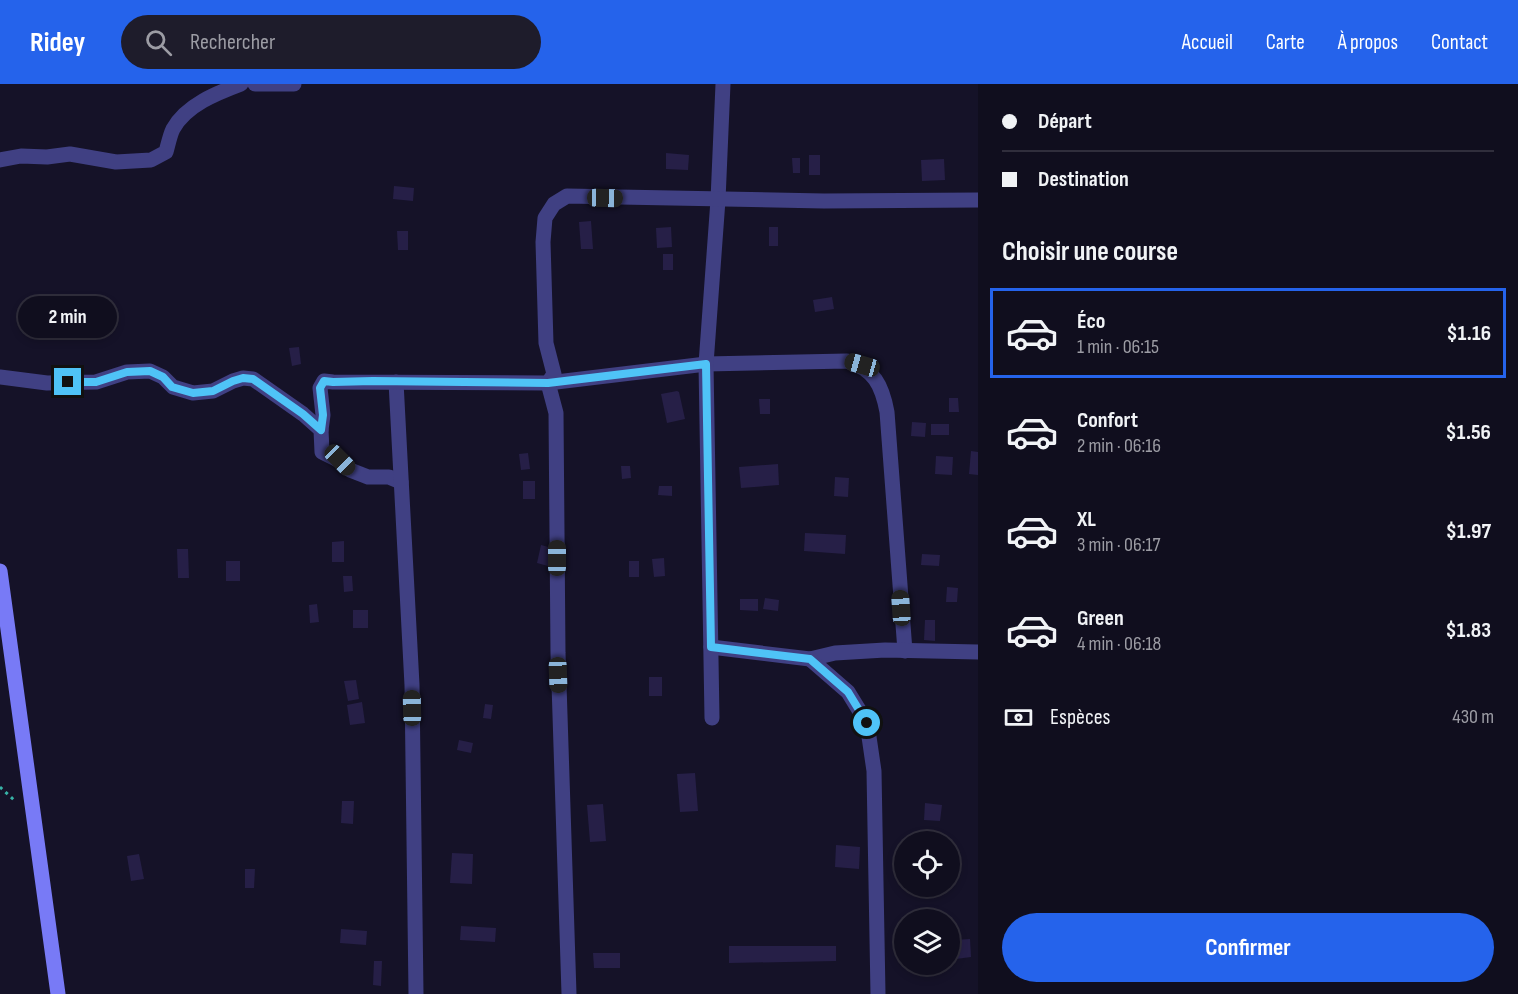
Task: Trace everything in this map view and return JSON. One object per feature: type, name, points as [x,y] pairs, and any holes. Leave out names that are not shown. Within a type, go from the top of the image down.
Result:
[{"type":"main road","points":[[0,571],[58,994]]},
{"type":"street","points":[[0,160],[21,156],[47,158],[70,154],[117,162],[150,160],[166,152],[173,128],[190,109],[224,90],[241,84]]},
{"type":"street","points":[[255,84],[294,84]]},
{"type":"street","points":[[712,718],[706,364],[718,200],[723,84]]},
{"type":"street","points":[[569,994],[558,653],[556,413],[548,383],[554,374],[546,343],[543,242],[545,218],[554,204],[567,196],[718,200],[978,200]]},
{"type":"street","points":[[401,482],[389,477],[368,477],[350,470],[340,460],[322,452],[323,415],[320,388],[324,381],[548,383],[706,364],[847,361],[862,365],[883,393],[887,412],[904,651]]},
{"type":"street","points":[[0,377],[47,383],[96,382],[127,372],[150,371],[163,377],[172,387],[193,393],[213,391],[243,378],[253,379],[303,414],[321,430]]},
{"type":"street","points":[[396,382],[412,685],[416,994]]},
{"type":"street","points":[[711,647],[810,659],[835,653],[885,650],[978,652]]},
{"type":"street","points":[[810,659],[848,692],[867,723],[874,771],[878,994]]},
{"type":"building","points":[[666,153],[689,155],[688,170],[666,169]]},
{"type":"building","points":[[809,155],[820,155],[820,175],[809,175]]},
{"type":"building","points":[[792,158],[800,158],[800,173],[793,173]]},
{"type":"building","points":[[944,159],[945,180],[922,181],[921,160]]},
{"type":"building","points":[[394,186],[414,188],[413,201],[393,199]]},
{"type":"building","points":[[591,221],[593,249],[581,249],[579,222]]},
{"type":"building","points":[[671,227],[672,247],[657,248],[656,228]]},
{"type":"building","points":[[769,227],[778,227],[778,246],[769,246]]},
{"type":"building","points":[[397,231],[408,231],[408,250],[398,250]]},
{"type":"building","points":[[663,254],[673,254],[673,270],[663,270]]},
{"type":"building","points":[[832,297],[834,309],[815,312],[813,300]]},
{"type":"building","points":[[299,347],[301,364],[292,366],[289,348]]},
{"type":"building","points":[[677,391],[685,419],[667,423],[661,394]]},
{"type":"building","points":[[949,398],[958,398],[959,412],[949,412]]},
{"type":"building","points":[[759,399],[770,399],[770,414],[760,414]]},
{"type":"building","points":[[912,422],[926,423],[925,437],[911,436]]},
{"type":"building","points":[[931,424],[949,424],[949,435],[931,435]]},
{"type":"building","points":[[971,451],[978,452],[978,475],[969,474]]},
{"type":"building","points":[[528,453],[530,469],[521,470],[519,454]]},
{"type":"building","points":[[936,456],[953,457],[952,475],[935,474]]},
{"type":"building","points":[[778,464],[779,485],[741,488],[739,467]]},
{"type":"building","points":[[621,466],[630,466],[631,478],[622,479]]},
{"type":"building","points":[[835,477],[849,478],[848,497],[834,496]]},
{"type":"building","points":[[523,481],[535,481],[535,499],[523,499]]},
{"type":"building","points":[[659,486],[672,486],[672,496],[658,495]]},
{"type":"building","points":[[805,533],[846,535],[845,554],[804,551]]},
{"type":"building","points":[[344,541],[344,562],[332,562],[332,542]]},
{"type":"building","points":[[541,545],[552,548],[548,566],[537,563]]},
{"type":"building","points":[[177,549],[188,549],[189,578],[178,578]]},
{"type":"building","points":[[922,554],[940,555],[939,566],[921,565]]},
{"type":"building","points":[[664,558],[665,576],[654,577],[652,559]]},
{"type":"building","points":[[226,561],[240,561],[240,581],[226,581]]},
{"type":"building","points":[[629,561],[639,561],[639,577],[629,577]]},
{"type":"building","points":[[343,576],[352,576],[353,591],[344,592]]},
{"type":"building","points":[[947,587],[958,588],[957,602],[946,602]]},
{"type":"building","points":[[765,598],[779,600],[778,611],[763,609]]},
{"type":"building","points":[[740,599],[758,599],[758,611],[740,610]]},
{"type":"building","points":[[317,604],[319,622],[310,623],[309,605]]},
{"type":"building","points":[[353,610],[368,610],[368,628],[353,628]]},
{"type":"building","points":[[925,620],[935,620],[935,641],[924,640]]},
{"type":"building","points":[[649,677],[662,677],[662,696],[649,696]]},
{"type":"building","points":[[356,680],[359,699],[348,701],[344,681]]},
{"type":"building","points":[[362,702],[365,723],[350,725],[347,705]]},
{"type":"building","points":[[485,704],[493,705],[491,719],[483,718]]},
{"type":"building","points":[[459,740],[473,743],[471,753],[457,750]]},
{"type":"building","points":[[695,773],[698,811],[680,812],[677,774]]},
{"type":"building","points":[[342,801],[354,801],[353,824],[341,823]]},
{"type":"building","points":[[925,803],[942,805],[940,821],[924,820]]},
{"type":"building","points":[[603,804],[606,841],[590,842],[587,805]]},
{"type":"building","points":[[836,845],[860,847],[859,869],[835,867]]},
{"type":"building","points":[[452,853],[473,854],[472,884],[450,883]]},
{"type":"building","points":[[139,854],[144,879],[131,881],[127,856]]},
{"type":"building","points":[[245,869],[255,869],[254,888],[245,888]]},
{"type":"building","points":[[461,926],[496,928],[495,942],[460,940]]},
{"type":"building","points":[[341,929],[367,931],[366,945],[340,943]]},
{"type":"building","points":[[970,939],[971,957],[960,958],[960,940]]},
{"type":"building","points":[[729,946],[836,946],[836,961],[729,963]]},
{"type":"building","points":[[593,953],[620,953],[620,968],[594,968]]},
{"type":"building","points":[[374,961],[382,961],[381,986],[373,985]]},
{"type":"route","points":[[68,382],[96,382],[127,372],[150,371],[163,377],[172,387],[193,393],[213,391],[243,378],[253,379],[303,414],[321,430],[323,415],[320,388],[321,382],[324,381],[548,383],[706,364],[711,647],[810,659],[848,692],[867,723]]}]
